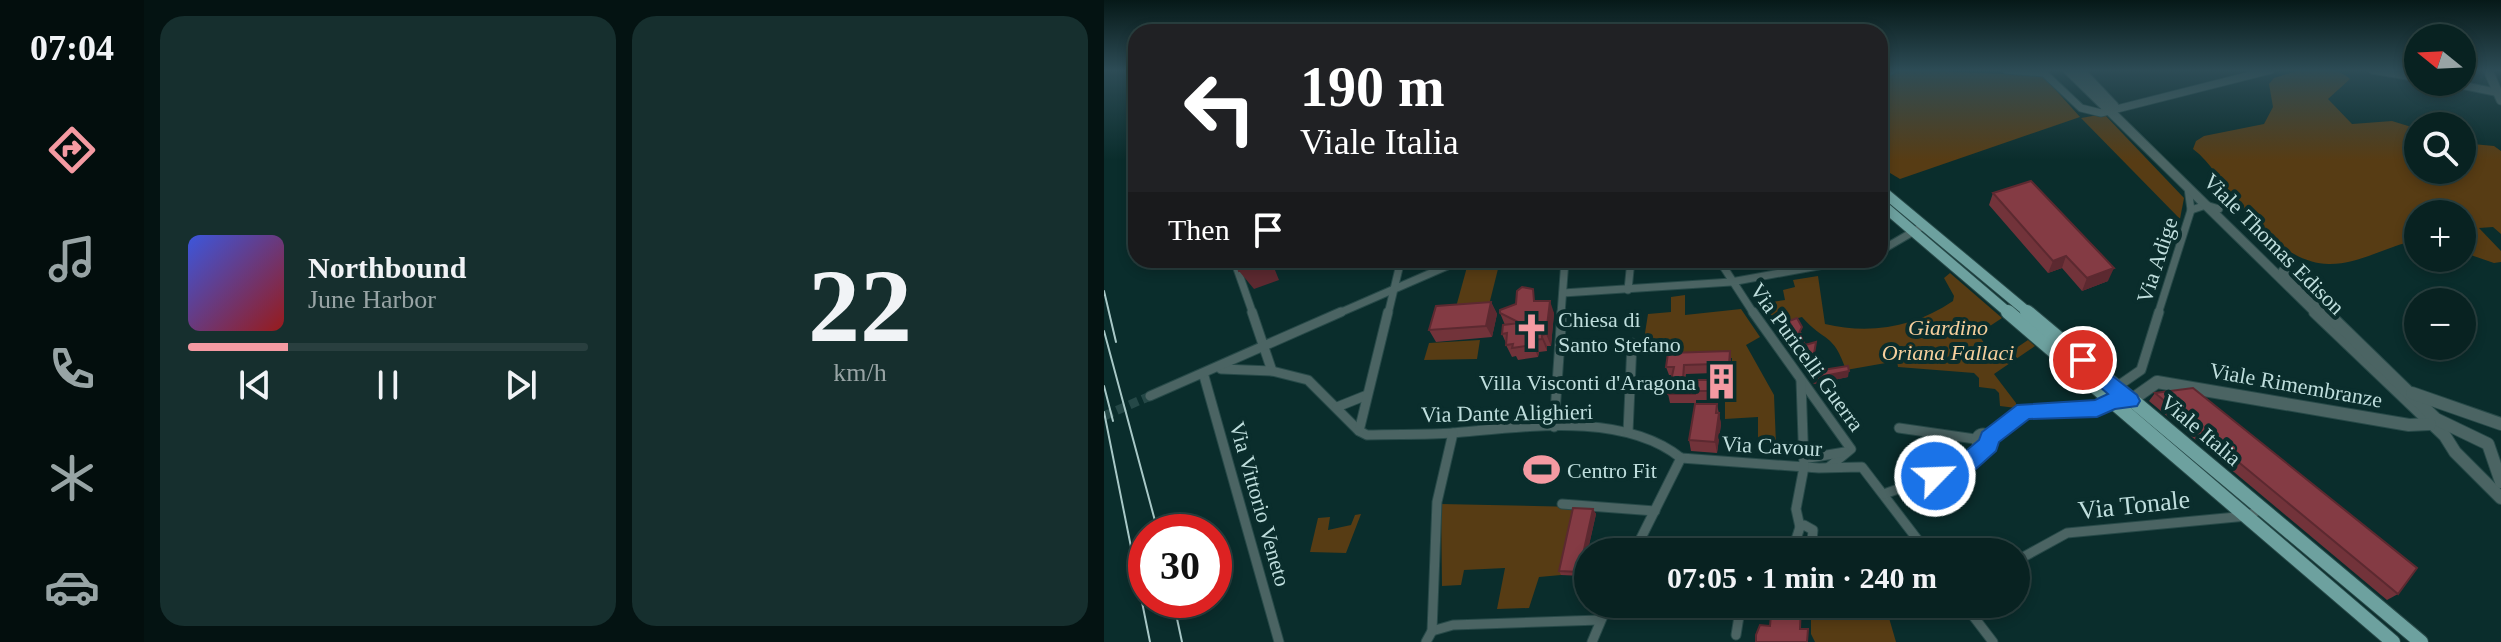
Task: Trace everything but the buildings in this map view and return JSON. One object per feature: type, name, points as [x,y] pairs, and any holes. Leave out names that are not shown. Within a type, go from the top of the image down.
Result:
[{"type":"main road","name":"Viale Italia","points":[[1888,197],[1918,228],[2254,513],[2421,642]]},
{"type":"main road","name":"Viale Italia","points":[[1888,208],[1918,228]]},
{"type":"main road","name":"Viale Italia","points":[[2114,394],[2130,401],[2393,642]]},
{"type":"street","points":[[2073,100],[2081,108],[2094,112],[2150,100]]},
{"type":"street","name":"Viale Thomas Edison","points":[[2103,100],[2443,425],[2479,438]]},
{"type":"street","name":"Viale Thomas Edison","points":[[2105,100],[2187,187],[2430,424],[2501,498]]},
{"type":"street","name":"Via Adige","points":[[2141,370],[2191,210],[2192,200],[2187,187]]},
{"type":"street","name":"Via Adige","points":[[2191,210],[2206,205],[2219,209]]},
{"type":"street","points":[[1888,246],[1918,228]]},
{"type":"street","points":[[1237,268],[1272,371]]},
{"type":"street","points":[[1359,431],[1399,268]]},
{"type":"street","points":[[1201,375],[1231,359],[1443,268]]},
{"type":"street","points":[[1554,427],[1565,268]]},
{"type":"street","points":[[1628,290],[1630,268]]},
{"type":"street","name":"Via Puricelli Guerra","points":[[1723,268],[1851,449],[1828,468]]},
{"type":"street","points":[[1563,293],[1731,282],[1807,268]]},
{"type":"street","points":[[1628,432],[1632,343]]},
{"type":"street","points":[[1150,396],[1221,369],[1264,346]]},
{"type":"street","points":[[1221,369],[1272,371],[1308,380],[1359,431]]},
{"type":"street","points":[[1917,538],[1884,494],[1960,467],[1983,441],[2024,411],[2097,409],[2141,370]]},
{"type":"street","name":"Viale Rimembranze","points":[[2141,370],[2157,382],[2409,425],[2430,424]]},
{"type":"street","name":"Via Vittorio Veneto","points":[[1201,375],[1279,642]]},
{"type":"street","points":[[1796,538],[1800,527],[1796,509],[1804,467],[1801,380]]},
{"type":"street","points":[[2130,401],[2157,382]]},
{"type":"street","points":[[2403,388],[2501,424]]},
{"type":"street","points":[[1337,407],[1367,395]]},
{"type":"street","points":[[1802,402],[1807,397],[1814,399]]},
{"type":"street","name":"Via Dante Alighieri","points":[[1359,431],[1367,435],[1554,427],[1628,432],[1670,447],[1681,458]]},
{"type":"street","points":[[1899,428],[1983,441]]},
{"type":"street","points":[[2452,446],[2452,436],[2463,432]]},
{"type":"street","points":[[1453,433],[1437,502],[1429,637],[1453,625],[1600,620],[1592,642]]},
{"type":"street","points":[[2479,438],[2501,443]]},
{"type":"street","points":[[2479,438],[2493,453],[2494,467],[2501,482]]},
{"type":"street","name":"Via Cavour","points":[[1804,453],[1809,458],[1847,452]]},
{"type":"street","points":[[1789,466],[1804,453]]},
{"type":"street","points":[[2494,467],[2501,455]]},
{"type":"street","points":[[1641,538],[1681,458]]},
{"type":"street","name":"Via Cavour","points":[[1681,458],[1804,467],[1862,467],[1874,487],[1884,494]]},
{"type":"street","points":[[1562,504],[1655,511]]},
{"type":"street","name":"Via Tonale","points":[[2030,553],[2067,533],[2254,513]]},
{"type":"street","points":[[1800,527],[1804,525],[1813,530],[1812,538]]},
{"type":"street","points":[[1736,635],[1739,618]]},
{"type":"street","points":[[1975,618],[1993,642]]},
{"type":"green space","points":[[1888,100],[2065,100],[2080,117],[1900,179],[1888,172]]},
{"type":"green space","points":[[2272,100],[2329,100],[2352,124],[2392,121],[2404,125],[2404,184],[2476,184],[2476,144],[2494,146],[2501,151],[2501,234],[2493,227],[2479,228],[2501,251],[2501,262],[2494,263],[2476,257],[2476,200],[2404,200],[2404,244],[2364,258],[2341,263],[2316,263],[2290,252],[2244,212],[2211,167],[2193,149],[2196,141],[2204,136],[2264,124],[2273,107]]},
{"type":"green space","points":[[2104,114],[2184,198],[2180,219],[2081,118]]},
{"type":"green space","points":[[1467,268],[1498,268],[1489,305],[1456,307]]},
{"type":"green space","name":"Giardino Oriana Fallaci","points":[[1950,273],[2002,318],[1981,332],[1980,337],[1993,356],[2003,357],[2028,340],[2035,346],[1994,374],[2016,403],[2016,408],[2000,406],[1999,393],[1995,389],[1979,387],[1979,378],[1974,373],[1898,367],[1897,361],[1846,370],[1837,349],[1802,317],[1776,324],[1760,304],[1785,300],[1783,290],[1795,287],[1793,280],[1818,276],[1825,324],[1859,329],[1892,326],[1923,317],[1953,301],[1954,296],[1944,278]]},
{"type":"green space","points":[[1685,295],[1685,315],[1741,309],[1760,337],[1746,345],[1774,395],[1776,444],[1758,443],[1758,417],[1725,419],[1725,402],[1731,402],[1732,358],[1670,359],[1670,347],[1643,346],[1648,314],[1671,312],[1671,297]]},
{"type":"green space","points":[[1480,340],[1477,359],[1424,360],[1429,343]]},
{"type":"green space","points":[[1441,504],[1578,507],[1561,575],[1539,577],[1529,608],[1497,609],[1505,568],[1464,570],[1461,585],[1442,586]]},
{"type":"green space","points":[[1361,514],[1346,553],[1310,552],[1318,518],[1330,517],[1328,530],[1351,525],[1355,515]]},
{"type":"green space","points":[[1811,618],[1889,618],[1896,642],[1815,642],[1811,634]]},
{"type":"tunnel","points":[[1104,416],[1150,396]]},
{"type":"railway","points":[[1104,291],[1116,342]]},
{"type":"railway","points":[[1104,331],[1153,514]]},
{"type":"railway","points":[[1104,386],[1113,421]]},
{"type":"railway","points":[[1104,412],[1150,642]]},
{"type":"railway","points":[[1177,618],[1182,642]]},
{"type":"place","name":"Chiesa di Santo Stefano","points":[[1532,332]]},
{"type":"place","name":"Villa Visconti d'Aragona","points":[[1722,382]]},
{"type":"place","name":"Centro Fit","points":[[1541,470]]},
{"type":"route","points":[[1935,476],[1968,462],[1989,445],[1989,438],[2024,411],[2097,409],[2113,400],[2130,401],[2083,360]]}]
